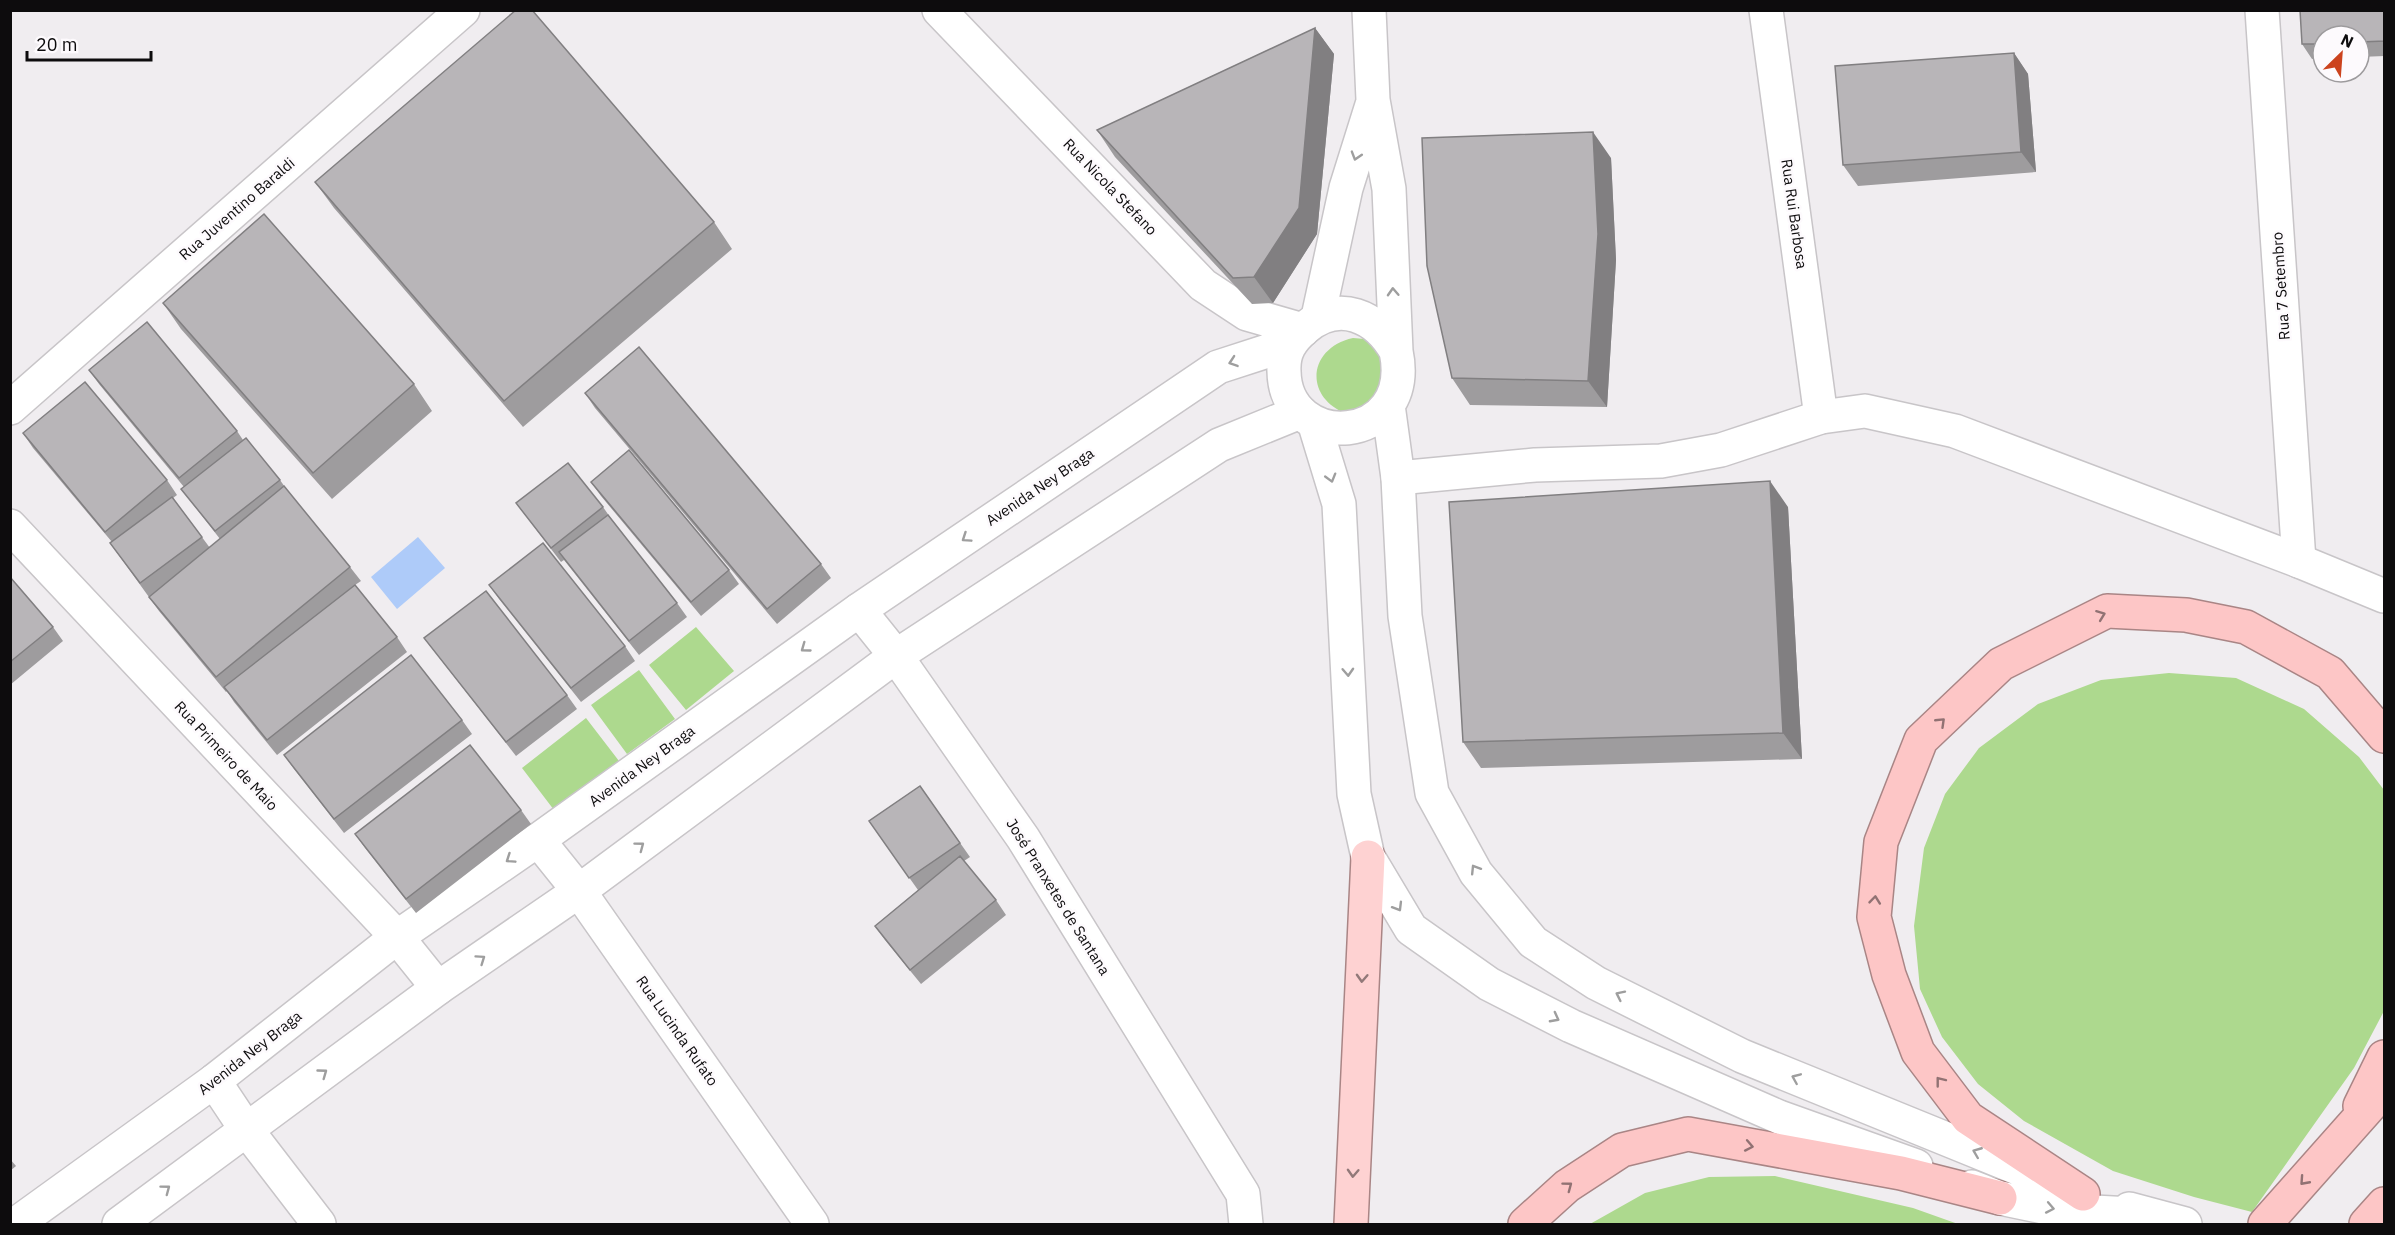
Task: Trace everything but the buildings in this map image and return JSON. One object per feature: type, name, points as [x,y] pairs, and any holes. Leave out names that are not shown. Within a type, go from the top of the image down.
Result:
[{"type":"highway","points":[[2083,1194],[1968,1118],[1918,1052],[1889,975],[1874,917],[1881,842],[1921,740],[2001,664],[2106,611],[2186,615],[2246,627],[2330,673],[2385,736]]},
{"type":"highway","points":[[1351,1224],[1368,857]]},
{"type":"highway","points":[[2338,1145],[2368,1093],[2385,1057]]},
{"type":"highway","points":[[2265,1224],[2385,1090]]},
{"type":"highway","points":[[1525,1224],[1567,1186],[1623,1150],[1688,1134],[1901,1173],[2000,1197]]},
{"type":"highway","points":[[2366,1224],[2385,1204]]},
{"type":"street","name":"Rua Juventino Baraldi","points":[[10,408],[463,10]]},
{"type":"street","name":"Rua Nicola Stefano","points":[[939,10],[1203,285],[1247,314],[1303,330]]},
{"type":"street","points":[[1369,10],[1373,100],[1389,189],[1396,351],[1400,369],[1397,388],[1388,405],[1377,417],[1363,425],[1347,429],[1330,428],[1307,417],[1290,399],[1284,381],[1284,362],[1303,330],[1373,100]]},
{"type":"street","name":"Rua Rui Barbosa","points":[[1766,10],[1821,417]]},
{"type":"street","name":"Rua 7 Setembro","points":[[2262,10],[2299,561]]},
{"type":"street","points":[[1303,330],[1336,313],[1356,315],[1374,323],[1387,335],[1396,351]]},
{"type":"street","name":"Avenida Ney Braga","points":[[16,1224],[214,1082],[397,937],[538,840],[859,610],[1218,367],[1303,330]]},
{"type":"street","points":[[1388,405],[1398,478],[1405,616],[1432,793],[1476,873],[1533,942],[1596,983],[1742,1056],[2083,1194],[2185,1224]]},
{"type":"street","points":[[1398,478],[1535,465],[1660,461],[1721,450],[1821,417],[1865,411],[1955,431],[2299,561],[2385,596]]},
{"type":"street","points":[[119,1224],[438,988],[579,891],[896,656],[1219,445],[1307,417]]},
{"type":"street","points":[[1307,417],[1339,504],[1354,794],[1368,857],[1411,929],[1489,984],[1571,1026],[1779,1116],[2000,1197],[2057,1210],[2150,1215]]},
{"type":"street","name":"Rua Primeiro de Maio","points":[[10,526],[397,937],[438,988]]},
{"type":"street","name":"José Pranxetes de Santana","points":[[859,610],[896,656],[1023,838],[1244,1209]]},
{"type":"street","name":"Rua Lucinda Rufato","points":[[538,840],[579,891],[812,1224]]},
{"type":"street","points":[[214,1082],[246,1129],[319,1224]]},
{"type":"green space","points":[[1353,338],[1365,339],[1385,351],[1389,397],[1347,414],[1333,406],[1323,396],[1318,385],[1317,373],[1320,362],[1327,352],[1338,343]]},
{"type":"green space","points":[[696,627],[734,671],[686,710],[649,665]]},
{"type":"green space","points":[[639,670],[675,719],[627,754],[591,705]]},
{"type":"green space","points":[[2169,673],[2236,678],[2304,709],[2359,757],[2384,790],[2384,1011],[2354,1068],[2252,1212],[2194,1197],[2113,1171],[2024,1121],[1978,1084],[1942,1037],[1920,989],[1914,926],[1924,848],[1945,794],[1979,748],[2038,704],[2101,680]]},
{"type":"green space","points":[[586,718],[619,761],[554,810],[522,768]]},
{"type":"green space","points":[[1775,1176],[1913,1208],[1958,1224],[1590,1224],[1645,1193],[1709,1177]]},
{"type":"water","points":[[418,537],[445,568],[397,609],[371,577]]}]
